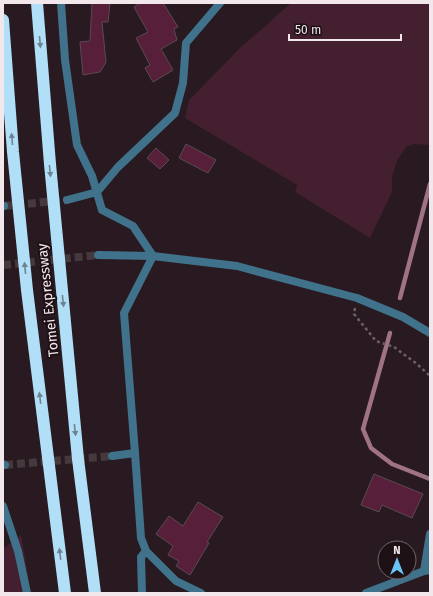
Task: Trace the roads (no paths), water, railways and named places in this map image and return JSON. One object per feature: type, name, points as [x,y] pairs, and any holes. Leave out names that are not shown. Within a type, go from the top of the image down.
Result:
[{"type":"highway","name":"Tomei Expressway","points":[[37,3],[50,164],[77,443],[95,593]]},
{"type":"highway","name":"Tomei Expressway","points":[[3,20],[13,152],[27,290],[65,593]]},
{"type":"street","points":[[61,3],[65,60],[77,145],[92,176],[102,210],[133,226],[152,256]]},
{"type":"street","points":[[67,200],[97,192],[118,168],[175,113],[183,83],[186,43],[220,3]]},
{"type":"street","points":[[98,255],[152,256],[238,266],[357,298],[403,317],[430,333]]},
{"type":"street","points":[[152,256],[124,313],[136,453],[141,538],[146,551],[176,581],[201,593]]},
{"type":"street","points":[[112,456],[136,453]]},
{"type":"street","points":[[3,506],[18,551],[27,593]]},
{"type":"street","points":[[366,593],[427,571],[430,534]]},
{"type":"street","points":[[142,593],[141,557],[146,551]]},
{"type":"waterway","points":[[400,298],[430,184]]},
{"type":"waterway","points":[[390,333],[363,429],[371,448],[392,464],[430,479]]},
{"type":"tunnel","points":[[4,206],[67,200]]},
{"type":"tunnel","points":[[3,265],[98,255]]},
{"type":"tunnel","points":[[5,465],[112,456]]}]
